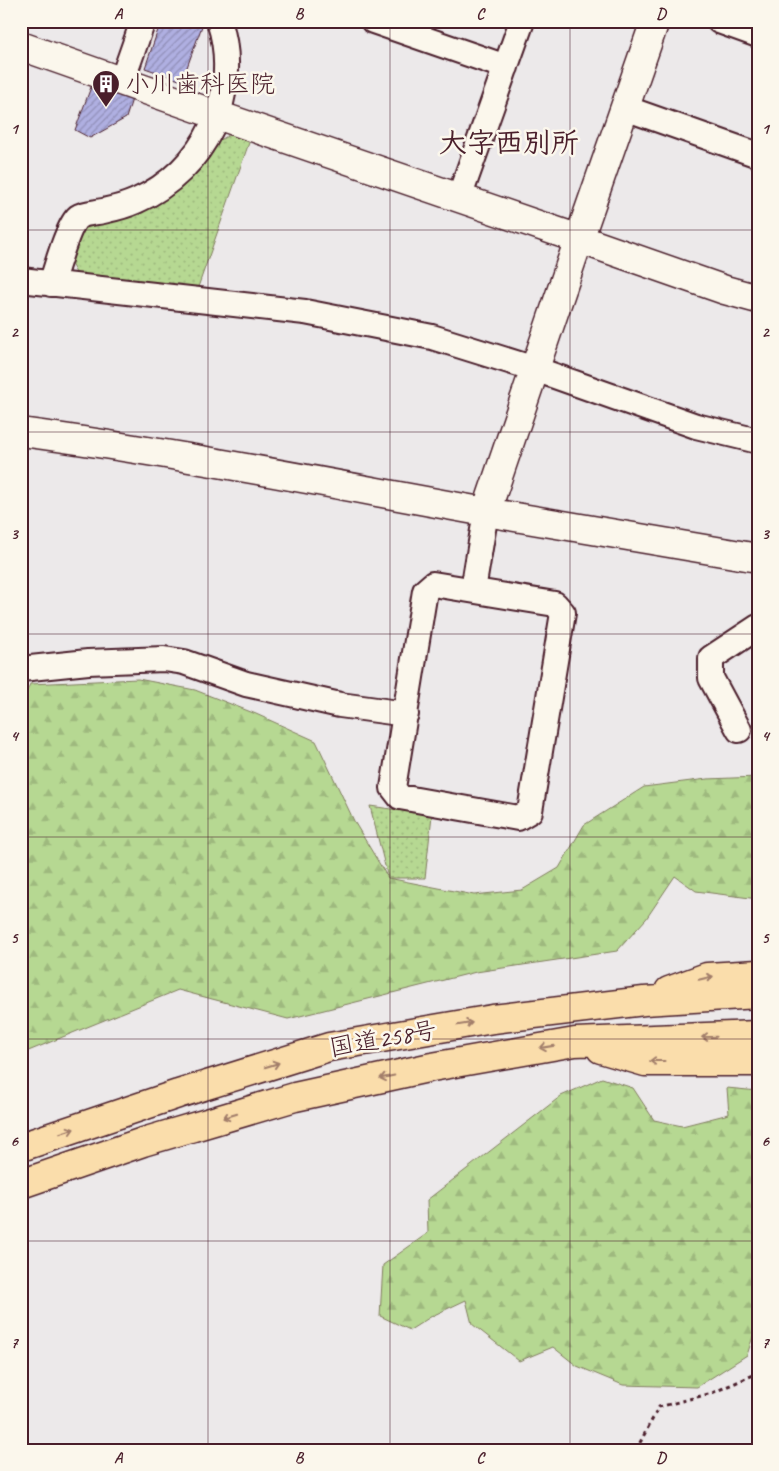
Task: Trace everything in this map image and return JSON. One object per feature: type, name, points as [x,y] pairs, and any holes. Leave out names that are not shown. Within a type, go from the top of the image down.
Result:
[{"type":"highway","points":[[644,1001],[707,977],[758,974]]},
{"type":"highway","name":"国道258号","points":[[21,1147],[178,1094],[329,1047],[493,1019],[644,1001],[758,994]]},
{"type":"highway","name":"国道258号","points":[[21,1184],[143,1142],[295,1097],[432,1067],[575,1042],[758,1035]]},
{"type":"highway","points":[[575,1042],[645,1062],[758,1062]]},
{"type":"street","points":[[122,81],[143,21]]},
{"type":"street","points":[[51,284],[72,223],[80,216],[118,207],[161,188],[175,176],[207,137],[217,115],[227,76],[225,46],[219,21]]},
{"type":"street","points":[[373,21],[506,67]]},
{"type":"street","points":[[459,198],[522,21]]},
{"type":"street","points":[[472,590],[486,512],[578,239],[655,21]]},
{"type":"street","points":[[719,21],[758,35]]},
{"type":"street","points":[[21,46],[724,290],[758,299]]},
{"type":"street","points":[[625,108],[758,155]]},
{"type":"street","points":[[21,280],[262,306],[332,317],[432,337],[535,370],[696,426],[758,441]]},
{"type":"street","points":[[21,432],[90,442],[758,558]]},
{"type":"street","points":[[433,584],[556,604],[563,613],[530,811],[518,818],[400,796],[393,788],[406,714],[426,591],[433,584]]},
{"type":"street","points":[[739,730],[711,678],[711,658],[758,627]]},
{"type":"street","points":[[21,669],[88,662],[164,659],[184,662],[246,684],[340,705],[406,714]]},
{"type":"path","points":[[636,1450],[659,1407],[712,1394],[758,1373]]},
{"type":"green space","points":[[229,135],[250,140],[197,290],[79,278],[71,264],[82,230],[90,224],[129,216],[161,201],[174,191],[217,142]]},
{"type":"green space","points":[[138,679],[195,690],[256,714],[316,741],[355,823],[388,878],[474,895],[522,890],[559,868],[584,825],[644,787],[707,779],[758,777],[758,899],[696,891],[675,876],[646,919],[617,951],[476,972],[288,1019],[178,990],[21,1054],[21,704],[30,684]]},
{"type":"green space","points":[[370,806],[432,815],[425,878],[388,878]]},
{"type":"green space","points":[[602,1078],[633,1088],[654,1120],[682,1126],[729,1114],[727,1088],[758,1091],[758,1321],[747,1355],[697,1387],[623,1385],[577,1366],[553,1347],[519,1361],[472,1324],[466,1300],[432,1316],[410,1330],[380,1316],[383,1265],[428,1233],[427,1200],[561,1096]]},
{"type":"building","points":[[161,21],[189,21],[202,26],[182,81],[145,68]]},
{"type":"building","name":"小川歯科医院","points":[[91,87],[132,99],[126,118],[90,138],[75,130]]},
{"type":"place","name":"小川歯科医院","points":[[106,108]]},
{"type":"district","name":"大字西別所","points":[[509,142]]}]
